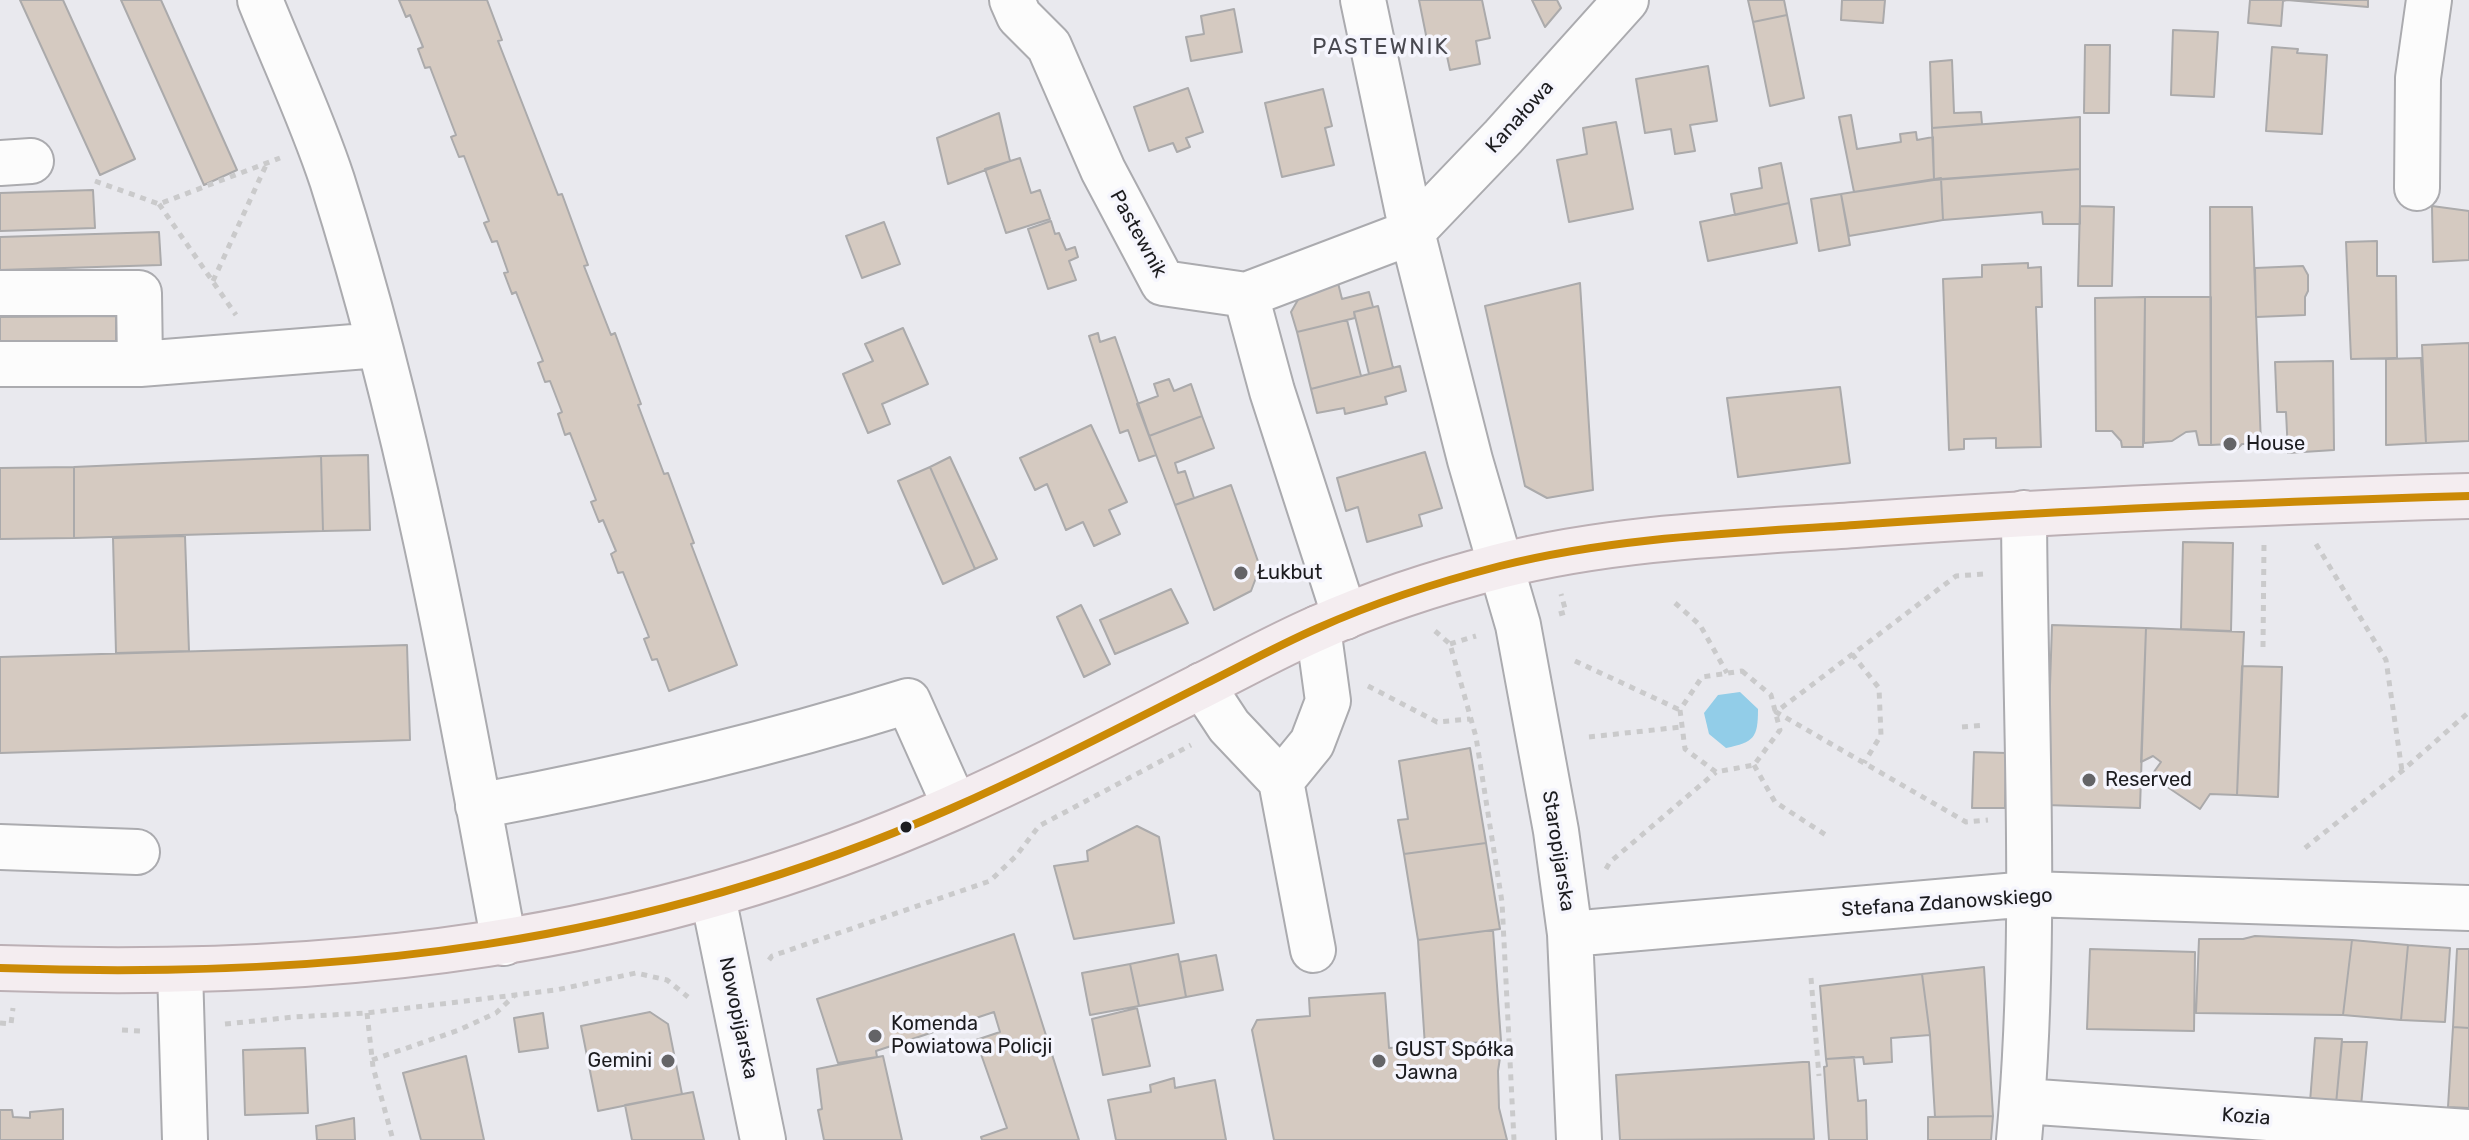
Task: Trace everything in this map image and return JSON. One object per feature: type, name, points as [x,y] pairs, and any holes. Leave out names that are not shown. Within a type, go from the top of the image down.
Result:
[{"type":"main road","points":[[0,968],[180,970],[361,962],[504,943],[713,897],[832,857],[955,806],[1331,622],[1412,592],[1502,566],[1602,547],[1661,540],[2024,513],[2469,496]]},
{"type":"street","points":[[260,0],[318,143],[358,268],[414,478],[504,943]]},
{"type":"street","name":"Pastewnik","points":[[1012,0],[1019,16],[1049,46],[1103,170],[1163,283],[1246,295],[1412,232]]},
{"type":"street","points":[[1363,0],[1412,232],[1470,460],[1502,566]]},
{"type":"street","name":"Kanałowa","points":[[1412,232],[1503,137],[1626,0]]},
{"type":"street","points":[[2417,188],[2418,78],[2429,0]]},
{"type":"street","points":[[0,293],[139,293],[140,364]]},
{"type":"street","points":[[1246,295],[1331,622],[1325,677],[1328,701],[1312,743],[1281,781]]},
{"type":"street","points":[[0,364],[140,364],[379,345]]},
{"type":"street","points":[[2021,1121],[2029,894],[2024,513]]},
{"type":"street","name":"Staropijarska","points":[[1502,566],[1518,625],[1556,831],[1570,934],[1579,1140]]},
{"type":"street","points":[[1202,685],[1229,726],[1281,781],[1313,950]]},
{"type":"street","points":[[478,806],[568,789],[813,731],[908,701],[955,806]]},
{"type":"street","points":[[0,847],[137,852]]},
{"type":"street","name":"Stefana Zdanowskiego","points":[[1570,934],[2029,894],[2469,908]]},
{"type":"street","name":"Nowopijarska","points":[[713,897],[763,1140]]},
{"type":"street","points":[[180,970],[185,1140]]},
{"type":"street","name":"Kozia","points":[[2021,1121],[2469,1132]]},
{"type":"path","points":[[159,204],[318,143]]},
{"type":"path","points":[[213,282],[268,163]]},
{"type":"path","points":[[95,181],[159,204],[263,354]]},
{"type":"path","points":[[2263,647],[2264,539]]},
{"type":"path","points":[[2316,543],[2386,660],[2402,771]]},
{"type":"path","points":[[1776,712],[1956,576]]},
{"type":"path","points":[[1675,603],[1700,625],[1727,673]]},
{"type":"path","points":[[1428,631],[1436,631],[1450,644],[1476,737],[1502,902],[1514,1140]]},
{"type":"path","points":[[1852,654],[1879,688],[1881,735],[1864,763]]},
{"type":"path","points":[[1575,661],[1680,710]]},
{"type":"path","points":[[1325,677],[1342,668],[1361,683],[1437,722],[1470,719]]},
{"type":"path","points":[[1600,880],[1610,862],[1716,772],[1754,765],[1780,730],[1771,695],[1742,671],[1702,677],[1680,710],[1685,749],[1716,772]]},
{"type":"path","points":[[1776,712],[1966,822]]},
{"type":"path","points":[[2305,848],[2402,771],[2469,712]]},
{"type":"path","points":[[761,968],[772,956],[990,881],[1016,856],[1039,826],[1229,726]]},
{"type":"path","points":[[1589,737],[1681,727]]},
{"type":"path","points":[[1754,765],[1775,802],[1829,837]]},
{"type":"path","points":[[122,1030],[211,1032],[231,1022],[367,1013],[556,990],[636,973],[667,980],[688,996],[694,1008]]},
{"type":"path","points":[[1811,978],[1819,1076]]},
{"type":"path","points":[[372,1060],[459,1030],[496,1013],[515,995]]},
{"type":"path","points":[[367,1013],[372,1060],[393,1140]]},
{"type":"water","points":[[1740,692],[1758,709],[1757,726],[1748,741],[1726,748],[1709,734],[1704,713],[1718,695]]},
{"type":"building","points":[[20,0],[63,0],[135,159],[100,175]]},
{"type":"building","points":[[121,0],[161,0],[237,170],[204,185]]},
{"type":"building","points":[[399,0],[487,0],[502,40],[498,41],[558,195],[562,194],[588,265],[584,266],[611,335],[615,333],[641,404],[638,405],[664,474],[668,473],[737,665],[669,691],[657,659],[652,660],[644,639],[649,637],[623,572],[618,573],[611,554],[616,551],[603,520],[599,522],[591,502],[596,500],[570,433],[565,435],[558,414],[562,412],[550,381],[545,382],[538,363],[543,361],[516,292],[512,294],[497,241],[492,242],[484,223],[489,221],[464,156],[459,157],[451,137],[456,135],[430,67],[425,68],[418,49],[423,47],[410,15],[406,17]]},
{"type":"building","points":[[1419,0],[1482,0],[1490,38],[1476,41],[1480,64],[1450,70],[1445,47],[1429,50]]},
{"type":"building","points":[[1532,0],[1557,0],[1561,8],[1545,27]]},
{"type":"building","points":[[1748,0],[1784,0],[1787,15],[1753,22]]},
{"type":"building","points":[[1842,0],[1885,0],[1883,23],[1841,20]]},
{"type":"building","points":[[2250,0],[2287,0],[2283,1],[2281,26],[2248,23]]},
{"type":"building","points":[[2287,0],[2368,0],[2368,7]]},
{"type":"building","points":[[1234,9],[1242,52],[1191,61],[1186,37],[1204,34],[1201,16]]},
{"type":"building","points":[[1787,15],[1804,98],[1770,106],[1753,22]]},
{"type":"building","points":[[2173,30],[2218,32],[2214,97],[2171,95]]},
{"type":"building","points":[[2085,45],[2110,45],[2109,113],[2084,113]]},
{"type":"building","points":[[2272,47],[2327,55],[2322,134],[2266,131]]},
{"type":"building","points":[[1952,60],[1954,113],[1981,112],[1982,124],[1932,128],[1930,62]]},
{"type":"building","points":[[1708,66],[1717,121],[1690,125],[1695,151],[1675,154],[1671,129],[1645,133],[1636,79]]},
{"type":"building","points":[[1188,88],[1203,132],[1186,138],[1190,147],[1177,152],[1173,143],[1149,151],[1134,107]]},
{"type":"building","points":[[1323,89],[1332,126],[1325,128],[1334,165],[1282,177],[1265,103]]},
{"type":"building","points":[[999,113],[1010,161],[948,184],[937,138]]},
{"type":"building","points":[[1851,115],[1857,149],[1901,142],[1900,134],[1916,132],[1917,140],[1933,137],[1934,180],[1854,192],[1839,117]]},
{"type":"building","points":[[2080,117],[2080,169],[1934,180],[1932,128]]},
{"type":"building","points":[[1616,122],[1633,209],[1569,222],[1557,160],[1587,154],[1583,128]]},
{"type":"building","points":[[1020,158],[1031,193],[1040,190],[1050,219],[1006,233],[985,169]]},
{"type":"building","points":[[1781,163],[1789,203],[1735,215],[1731,194],[1762,188],[1759,168]]},
{"type":"building","points":[[2080,169],[2080,224],[2043,224],[2042,212],[1943,220],[1941,179]]},
{"type":"building","points":[[1941,178],[1943,220],[1849,236],[1841,194]]},
{"type":"building","points":[[93,190],[95,228],[0,231],[0,193]]},
{"type":"building","points":[[1841,194],[1850,245],[1819,251],[1811,199]]},
{"type":"building","points":[[1789,203],[1797,243],[1708,261],[1700,222]]},
{"type":"building","points":[[2080,206],[2114,207],[2112,286],[2078,286]]},
{"type":"building","points":[[2432,206],[2469,211],[2469,260],[2433,262]]},
{"type":"building","points":[[2210,207],[2252,207],[2261,444],[2242,444],[2237,449],[2230,444],[2211,445]]},
{"type":"building","points":[[1051,221],[1055,234],[1059,233],[1066,250],[1075,247],[1078,257],[1069,261],[1076,280],[1048,289],[1028,229]]},
{"type":"building","points":[[884,222],[900,264],[862,278],[846,236]]},
{"type":"building","points":[[159,232],[161,265],[0,270],[0,237]]},
{"type":"building","points":[[2377,241],[2377,276],[2396,276],[2397,358],[2351,359],[2346,242]]},
{"type":"building","points":[[2028,263],[2028,268],[2041,267],[2042,307],[2036,307],[2041,447],[1996,448],[1996,438],[1964,439],[1964,449],[1949,450],[1943,279],[1982,277],[1982,265]]},
{"type":"building","points":[[2303,266],[2308,275],[2305,315],[2256,317],[2255,268]]},
{"type":"building","points":[[1338,283],[1342,299],[1369,292],[1373,307],[1354,312],[1355,318],[1297,332],[1291,312],[1299,298]]},
{"type":"building","points":[[1580,283],[1593,490],[1547,498],[1525,486],[1485,306]]},
{"type":"building","points":[[2145,297],[2211,297],[2211,445],[2199,445],[2196,431],[2186,432],[2172,441],[2144,443]]},
{"type":"building","points":[[2145,297],[2143,447],[2122,447],[2112,431],[2096,431],[2095,298]]},
{"type":"building","points":[[1378,306],[1393,368],[1369,374],[1354,312]]},
{"type":"building","points":[[116,316],[116,350],[0,350],[0,317]]},
{"type":"building","points":[[1347,320],[1361,376],[1311,389],[1297,332]]},
{"type":"building","points":[[903,328],[928,384],[882,404],[890,424],[868,433],[843,374],[873,361],[865,344]]},
{"type":"building","points":[[1098,333],[1100,342],[1115,337],[1156,455],[1139,461],[1128,430],[1120,433],[1089,336]]},
{"type":"building","points":[[2469,343],[2469,441],[2426,443],[2422,345]]},
{"type":"building","points":[[2421,358],[2426,443],[2386,445],[2386,359]]},
{"type":"building","points":[[2333,361],[2334,450],[2288,453],[2286,412],[2277,412],[2275,362]]},
{"type":"building","points":[[1400,366],[1406,391],[1385,397],[1387,404],[1345,414],[1344,408],[1317,413],[1311,389]]},
{"type":"building","points":[[1169,379],[1174,391],[1191,384],[1202,416],[1149,436],[1137,404],[1158,396],[1154,384]]},
{"type":"building","points":[[1840,387],[1850,463],[1738,477],[1727,398]]},
{"type":"building","points":[[1202,416],[1214,448],[1175,463],[1178,473],[1185,471],[1194,498],[1175,505],[1149,436]]},
{"type":"building","points":[[1091,425],[1127,502],[1109,510],[1120,534],[1094,546],[1083,522],[1066,530],[1047,484],[1035,490],[1020,458]]},
{"type":"building","points":[[1425,452],[1442,508],[1419,515],[1422,526],[1367,542],[1358,507],[1346,511],[1337,478]]},
{"type":"building","points":[[368,455],[370,530],[323,531],[321,456]]},
{"type":"building","points":[[321,456],[323,531],[74,538],[74,467]]},
{"type":"building","points":[[950,457],[997,559],[975,569],[930,467]]},
{"type":"building","points":[[74,467],[74,538],[0,539],[0,468]]},
{"type":"building","points":[[930,467],[975,569],[943,584],[898,481]]},
{"type":"building","points":[[1231,485],[1260,567],[1251,591],[1214,610],[1175,505]]},
{"type":"building","points":[[185,536],[189,651],[116,653],[113,538]]},
{"type":"building","points":[[2183,542],[2233,543],[2231,631],[2181,629]]},
{"type":"building","points":[[1171,589],[1188,623],[1115,654],[1100,620]]},
{"type":"building","points":[[1081,605],[1110,664],[1084,677],[1057,617]]},
{"type":"building","points":[[2052,625],[2146,628],[2140,808],[2046,805]]},
{"type":"building","points":[[2146,628],[2244,632],[2237,795],[2210,794],[2200,809],[2151,776],[2161,762],[2153,756],[2141,762]]},
{"type":"building","points":[[407,645],[410,740],[0,753],[0,657]]},
{"type":"building","points":[[2242,666],[2282,667],[2278,797],[2237,795]]},
{"type":"building","points":[[1470,748],[1486,843],[1404,854],[1398,820],[1408,819],[1399,761]]},
{"type":"building","points":[[1974,752],[2006,753],[2005,808],[1972,808]]},
{"type":"building","points":[[1137,826],[1159,837],[1174,923],[1074,939],[1054,866],[1088,861],[1087,851]]},
{"type":"building","points":[[1486,843],[1500,929],[1418,940],[1404,854]]},
{"type":"building","points":[[1493,930],[1501,1041],[1425,1046],[1418,940]]},
{"type":"building","name":"Komenda Powiatowa Policji","points":[[1014,934],[1079,1140],[982,1140],[981,1137],[1007,1128],[976,1040],[1000,1032],[994,1012],[876,1051],[877,1057],[838,1063],[817,999]]},
{"type":"building","points":[[2255,936],[2352,940],[2343,1015],[2196,1013],[2199,939]]},
{"type":"building","points":[[2352,940],[2408,945],[2401,1020],[2343,1015]]},
{"type":"building","points":[[2408,945],[2450,948],[2445,1022],[2401,1020]]},
{"type":"building","points":[[2090,949],[2195,952],[2194,1031],[2087,1029]]},
{"type":"building","points":[[2457,949],[2469,949],[2469,1028],[2453,1027]]},
{"type":"building","points":[[1178,954],[1186,997],[1139,1006],[1130,964]]},
{"type":"building","points":[[1216,955],[1223,990],[1186,997],[1180,962]]},
{"type":"building","points":[[1130,964],[1139,1006],[1090,1015],[1082,973]]},
{"type":"building","points":[[1984,967],[1993,1116],[1935,1117],[1930,1035],[1922,974]]},
{"type":"building","points":[[1922,974],[1930,1035],[1891,1038],[1892,1062],[1864,1064],[1863,1057],[1826,1059],[1820,986]]},
{"type":"building","name":"GUST Spółka Jawna","points":[[1385,993],[1389,1048],[1493,1042],[1501,1051],[1499,1108],[1507,1140],[1274,1140],[1252,1030],[1257,1020],[1310,1016],[1309,998]]},
{"type":"building","points":[[1137,1008],[1150,1066],[1103,1075],[1092,1019]]},
{"type":"building","points":[[650,1012],[668,1024],[682,1094],[598,1111],[581,1026]]},
{"type":"building","points":[[543,1013],[548,1048],[519,1052],[514,1018]]},
{"type":"building","points":[[2453,1027],[2469,1028],[2469,1108],[2448,1107]]},
{"type":"building","points":[[2315,1038],[2342,1039],[2336,1104],[2310,1102]]},
{"type":"building","points":[[2342,1042],[2367,1042],[2361,1106],[2336,1104]]},
{"type":"building","points":[[305,1048],[308,1113],[245,1115],[243,1050]]},
{"type":"building","points":[[466,1056],[484,1140],[421,1140],[403,1073]]},
{"type":"building","points":[[883,1056],[902,1140],[824,1140],[818,1110],[822,1109],[817,1069]]},
{"type":"building","points":[[1854,1057],[1858,1101],[1866,1100],[1867,1140],[1829,1140],[1826,1059]]},
{"type":"building","points":[[1809,1062],[1814,1139],[1620,1140],[1616,1075]]},
{"type":"building","points":[[1174,1078],[1175,1088],[1215,1080],[1226,1140],[1116,1140],[1108,1100],[1151,1092],[1150,1085]]},
{"type":"building","points":[[693,1092],[704,1140],[632,1140],[625,1105]]},
{"type":"building","points":[[63,1109],[63,1140],[0,1140],[0,1110],[12,1110],[13,1117],[30,1118],[30,1112]]},
{"type":"building","points":[[1993,1116],[1991,1140],[1928,1140],[1928,1117]]},
{"type":"building","points":[[354,1118],[355,1140],[317,1140],[316,1126]]},
{"type":"transit line","points":[[0,968],[125,970],[247,967],[367,959],[485,944],[602,923],[718,893],[834,856],[950,809],[1014,780],[1289,641],[1340,619],[1430,586],[1543,556],[1632,542],[1932,520],[2162,507],[2469,496]]},
{"type":"place","name":"House","points":[[2230,444]]},
{"type":"place","name":"Łukbut","points":[[1241,573]]},
{"type":"place","name":"Reserved","points":[[2089,780]]},
{"type":"place","name":"Komenda Powiatowa Policji","points":[[875,1036]]},
{"type":"place","name":"Gemini","points":[[668,1061]]},
{"type":"place","name":"GUST Spółka Jawna","points":[[1379,1061]]},
{"type":"district","name":"PASTEWNIK","points":[[1381,48]]}]
